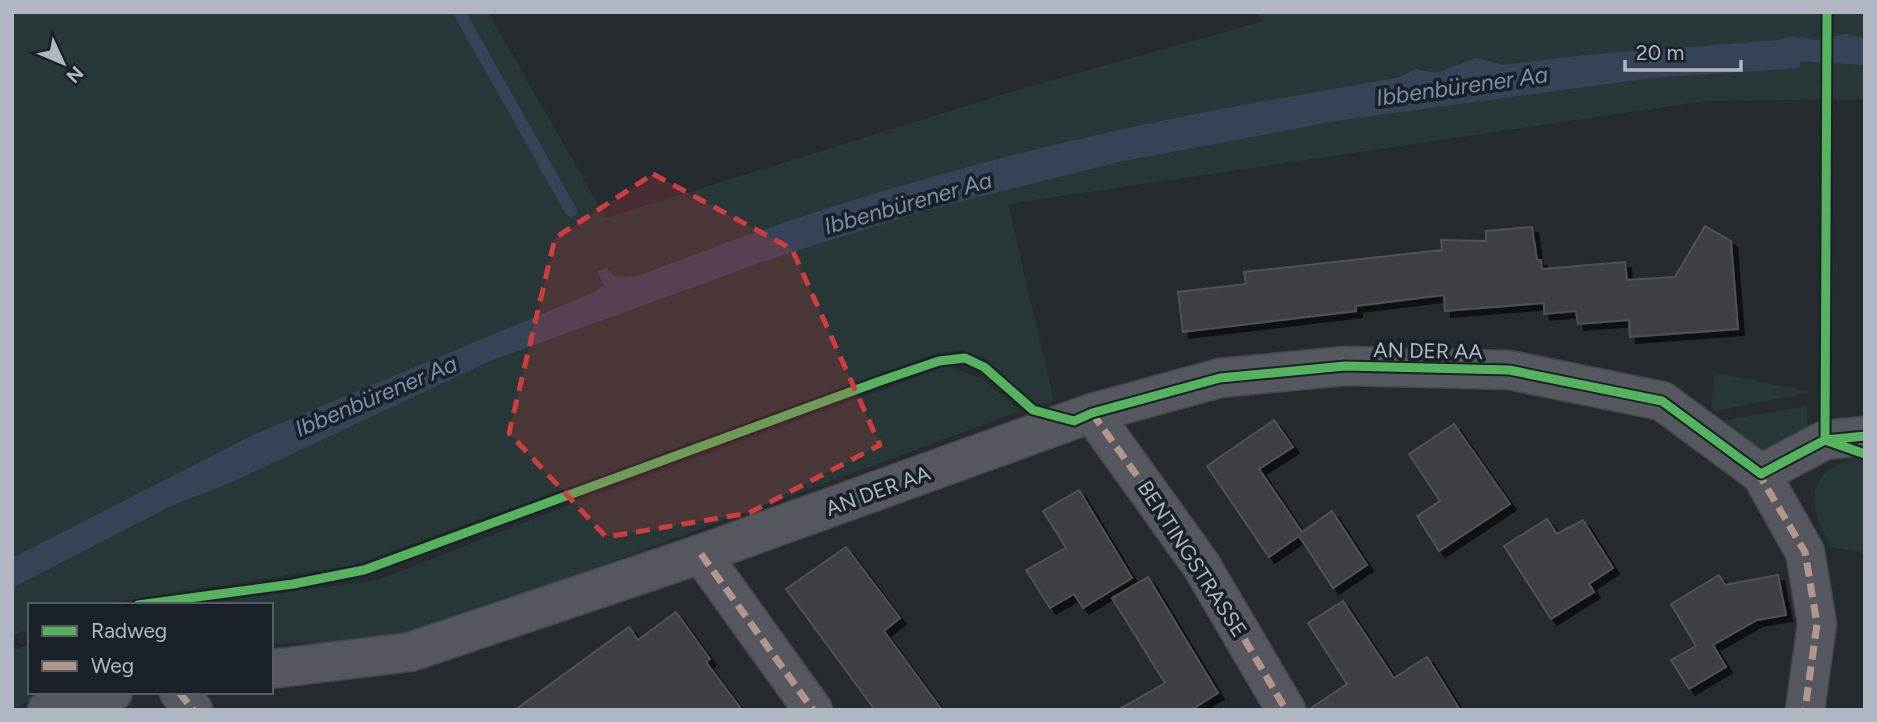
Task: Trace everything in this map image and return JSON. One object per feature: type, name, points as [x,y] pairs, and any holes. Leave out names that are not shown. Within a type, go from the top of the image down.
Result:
[{"type":"street","name":"AN DER AA","points":[[273,669],[410,652],[701,554],[1092,413],[1220,378],[1345,366],[1509,370],[1662,401],[1761,474]]},
{"type":"street","name":"BENTINGSTRASSE","points":[[1092,413],[1201,565],[1286,710]]},
{"type":"street","points":[[1805,710],[1817,624],[1805,552],[1761,474],[1825,440],[1865,436]]},
{"type":"street","points":[[701,554],[813,710]]},
{"type":"street","points":[[47,710],[62,702],[103,694]]},
{"type":"street","points":[[181,694],[193,710]]},
{"type":"highlighted area","points":[[653,174],[792,249],[880,445],[749,513],[606,537],[509,433],[555,238]]},
{"type":"shaded area","points":[[12,12],[488,12],[606,218],[1024,88],[1264,21],[1254,12],[1865,12],[1865,99],[1705,101],[1008,204],[1054,401],[1038,406],[985,358],[962,350],[934,354],[354,565],[108,603],[28,603],[28,630],[12,636]]},
{"type":"shaded area","points":[[947,366],[981,378],[1021,411],[401,639],[273,644],[273,603],[207,603],[378,580],[579,501]]},
{"type":"shaded area","points":[[1715,373],[1811,392],[1716,411],[1711,406]]},
{"type":"shaded area","points":[[1807,406],[1807,434],[1769,448],[1753,445],[1721,421]]},
{"type":"shaded area","points":[[1862,456],[1865,458],[1865,553],[1831,547],[1817,516],[1815,503],[1815,490],[1820,479],[1829,470]]},
{"type":"shaded area","points":[[28,644],[28,694],[40,694],[12,710],[12,652]]},
{"type":"water","name":"Ibbenbürener Aa","points":[[1845,34],[1865,38],[1865,65],[1800,61],[1799,68],[1652,78],[1342,120],[1118,162],[924,211],[771,259],[490,361],[230,483],[173,505],[12,588],[12,558],[255,434],[592,293],[604,285],[597,271],[606,268],[615,277],[639,276],[772,227],[975,165],[1181,117],[1400,77],[1416,69],[1436,73],[1476,58],[1503,65],[1586,55],[1778,40],[1792,36],[1817,40]]},
{"type":"building","points":[[1705,226],[1731,241],[1738,329],[1630,337],[1629,320],[1578,324],[1576,311],[1544,314],[1544,303],[1445,311],[1444,295],[1356,306],[1356,311],[1183,332],[1178,292],[1246,284],[1244,272],[1442,250],[1441,240],[1486,241],[1486,231],[1532,227],[1537,260],[1541,260],[1542,269],[1625,262],[1627,280],[1675,277]]},
{"type":"building","points":[[1274,420],[1293,447],[1259,469],[1302,532],[1332,511],[1367,565],[1333,588],[1299,536],[1269,557],[1207,466]]},
{"type":"building","points":[[1454,424],[1510,504],[1439,551],[1417,516],[1440,501],[1409,454]]},
{"type":"building","points":[[1079,490],[1132,578],[1083,608],[1074,594],[1050,608],[1026,570],[1066,548],[1043,511]]},
{"type":"building","points":[[1547,519],[1557,534],[1583,520],[1613,568],[1589,584],[1594,592],[1551,619],[1504,546]]},
{"type":"building","points":[[846,547],[900,618],[884,631],[942,710],[875,710],[786,589]]},
{"type":"building","points":[[1719,575],[1725,585],[1778,575],[1786,615],[1757,620],[1713,645],[1726,667],[1689,689],[1671,660],[1696,646],[1671,604]]},
{"type":"building","points":[[1148,577],[1218,693],[1191,710],[1118,710],[1165,683],[1112,598]]},
{"type":"building","points":[[1343,601],[1394,678],[1427,657],[1460,710],[1308,710],[1347,684],[1308,623]]},
{"type":"building","points":[[676,612],[710,659],[706,662],[742,710],[515,710],[629,627],[638,640]]},
{"type":"waterway","points":[[459,12],[571,211]]},
{"type":"marked path","points":[[1092,413],[1201,565],[1286,710]]},
{"type":"marked path","points":[[1757,471],[1805,552],[1817,624],[1805,710]]},
{"type":"marked path","points":[[701,554],[813,710]]},
{"type":"marked path","points":[[181,694],[193,710]]},
{"type":"cycle path","points":[[1827,12],[1825,440],[1865,454]]},
{"type":"cycle path","points":[[153,603],[293,584],[364,570],[880,381],[939,361],[965,358],[984,367],[1033,410],[1074,421],[1092,413],[1220,378],[1345,366],[1509,370],[1662,401],[1761,474],[1825,440],[1865,436]]}]
